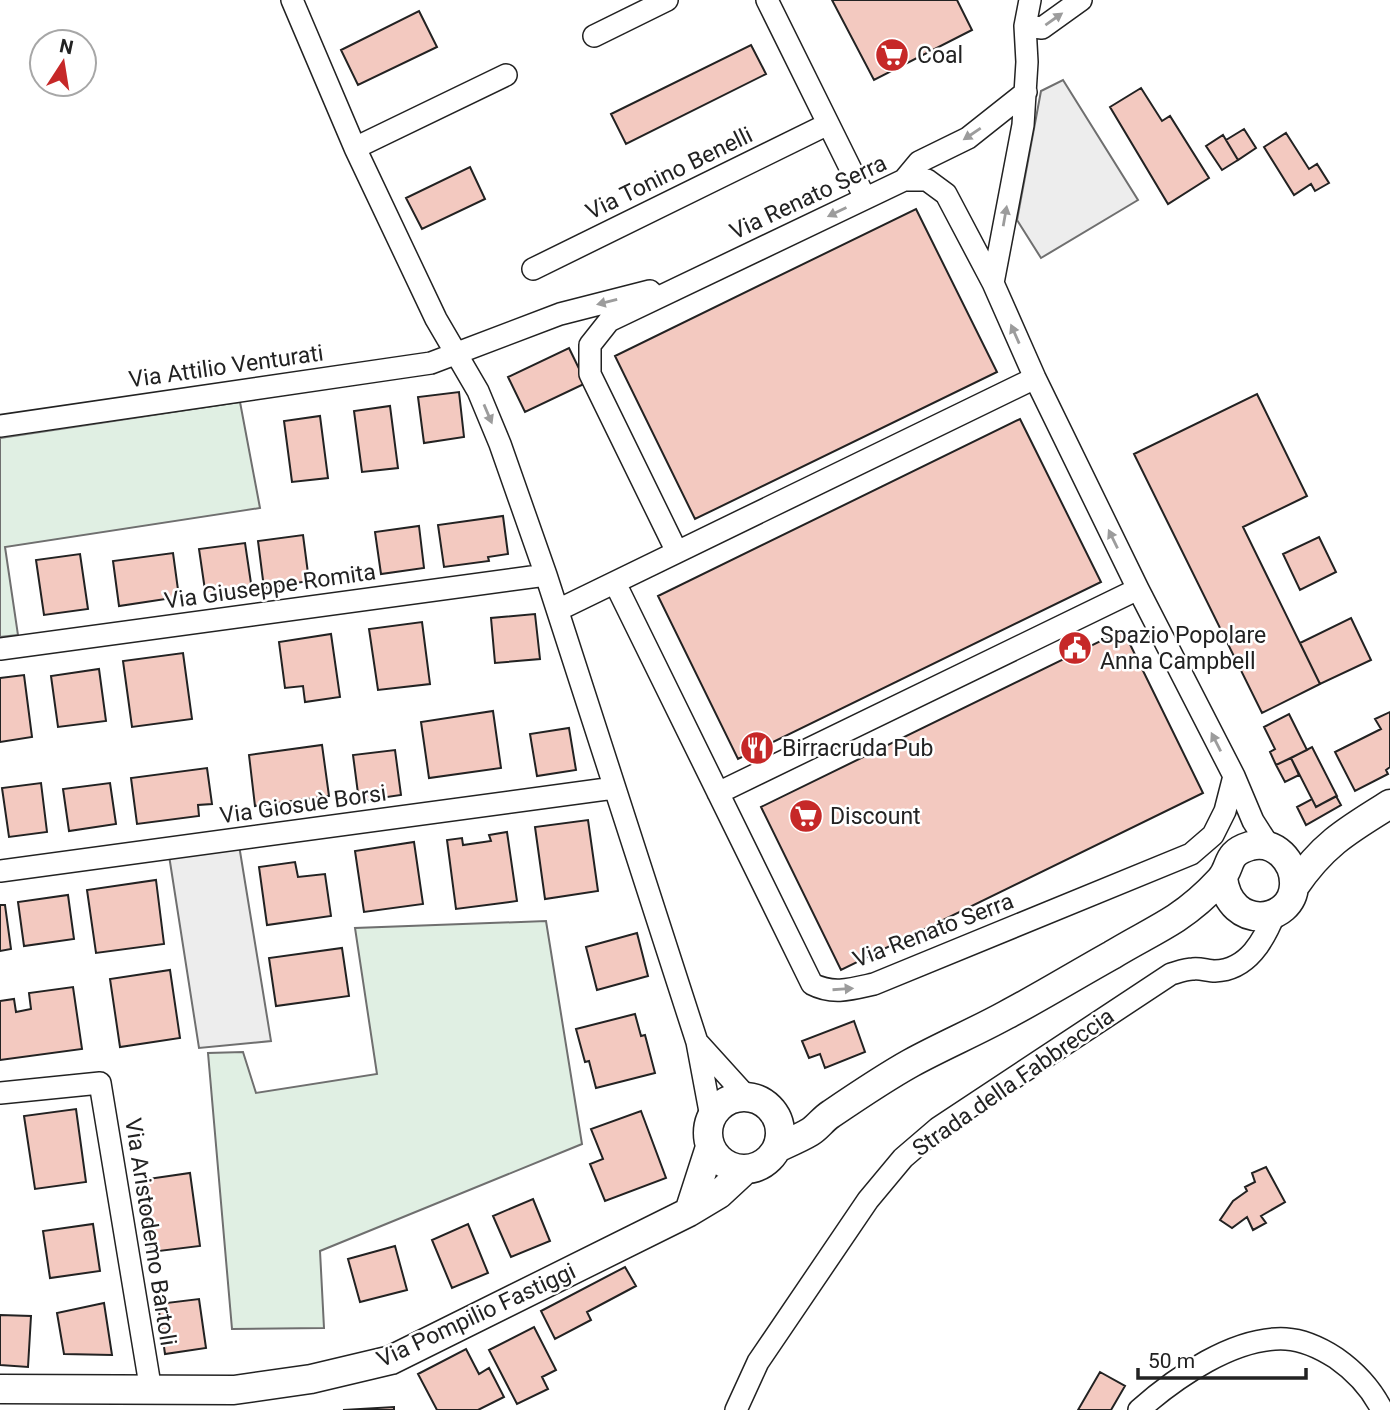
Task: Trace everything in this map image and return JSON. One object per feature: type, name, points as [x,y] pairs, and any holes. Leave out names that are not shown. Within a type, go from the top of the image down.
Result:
[{"type":"street","points":[[292,0],[355,148],[436,319],[478,391],[500,444],[558,610],[697,1042],[711,1117]]},
{"type":"street","points":[[594,36],[667,0]]},
{"type":"street","points":[[767,0],[865,198]]},
{"type":"street","points":[[993,283],[1023,125],[1027,62],[1025,26],[1030,0]]},
{"type":"street","points":[[1025,26],[1042,28],[1081,0]]},
{"type":"street","points":[[355,148],[506,75]]},
{"type":"street","points":[[904,180],[919,162],[968,138],[1026,92]]},
{"type":"street","name":"Via Tonino Benelli","points":[[533,269],[828,124]]},
{"type":"street","name":"Via Renato Serra","points":[[677,552],[590,374],[590,345],[609,321],[904,180],[927,180],[946,194],[993,283],[1035,378],[1138,589],[1234,776],[1253,821],[1274,848]]},
{"type":"street","name":"Via Renato Serra","points":[[457,354],[560,314],[697,279]]},
{"type":"street","name":"Via Attilio Venturati","points":[[0,426],[430,363],[457,354]]},
{"type":"street","points":[[558,610],[1035,378]]},
{"type":"street","name":"Via Giuseppe Romita","points":[[0,649],[546,575]]},
{"type":"street","name":"Via Renato Serra","points":[[615,583],[812,984],[823,990],[843,991],[874,984],[1191,854],[1213,835],[1225,811],[1234,776]]},
{"type":"street","points":[[718,793],[1138,589]]},
{"type":"street","name":"Via Giosuè Borsi","points":[[0,871],[614,788]]},
{"type":"street","points":[[1246,960],[1266,933],[1275,913],[1291,897],[1294,887],[1309,865],[1335,838],[1390,804]]},
{"type":"street","points":[[1246,960],[1247,936],[1238,909],[1225,892],[1223,878],[1228,862],[1238,850],[1253,845],[1300,848],[1335,838]]},
{"type":"street","points":[[1274,848],[1292,866],[1294,887]]},
{"type":"street","points":[[777,1148],[810,1132],[828,1116],[909,1064],[1007,1015],[1177,917],[1223,878]]},
{"type":"street","points":[[1177,917],[1238,909],[1259,917],[1275,913]]},
{"type":"street","name":"Strada della Fabbreccia","points":[[736,1410],[758,1362],[868,1200],[903,1158],[938,1128],[1171,974],[1192,969],[1215,971],[1234,968],[1246,960]]},
{"type":"street","points":[[697,1042],[747,1097]]},
{"type":"street","name":"Via Aristodemo Bartoli","points":[[0,1093],[100,1083],[151,1391]]},
{"type":"street","points":[[689,1212],[710,1147],[708,1127],[711,1117],[726,1101],[747,1097],[769,1106],[776,1116],[780,1138],[777,1148],[765,1163],[746,1169],[735,1168],[724,1164],[710,1147]]},
{"type":"street","points":[[776,1116],[828,1116]]},
{"type":"street","name":"Via Pompilio Fastiggi","points":[[0,1388],[234,1390],[311,1379],[391,1360],[689,1212],[719,1194],[746,1169]]},
{"type":"street","points":[[1139,1410],[1159,1392],[1210,1360],[1252,1343],[1287,1339],[1320,1348],[1356,1371],[1382,1410]]},
{"type":"green space","points":[[240,402],[260,508],[5,547],[18,635],[0,637],[0,438]]},
{"type":"green space","points":[[546,921],[582,1144],[320,1251],[324,1328],[232,1329],[208,1053],[243,1052],[256,1093],[377,1074],[355,928]]},
{"type":"shaded area","points":[[1063,80],[1138,200],[1041,258],[1017,220],[1041,91]]},
{"type":"shaded area","points":[[238,839],[271,1041],[199,1048],[168,849]]},
{"type":"building","name":"Coal","points":[[832,0],[957,0],[972,30],[874,80]]},
{"type":"building","points":[[419,11],[437,47],[358,85],[341,50]]},
{"type":"building","points":[[751,45],[766,74],[626,144],[611,114]]},
{"type":"building","points":[[1141,88],[1162,121],[1170,116],[1209,178],[1168,204],[1110,107]]},
{"type":"building","points":[[1244,129],[1256,148],[1238,160],[1226,140]]},
{"type":"building","points":[[1286,133],[1309,169],[1317,164],[1329,183],[1315,191],[1311,184],[1294,195],[1264,147]]},
{"type":"building","points":[[1223,135],[1238,160],[1222,170],[1206,146]]},
{"type":"building","points":[[470,167],[485,199],[422,229],[406,198]]},
{"type":"building","points":[[916,209],[997,372],[695,519],[615,356]]},
{"type":"building","points":[[569,348],[586,383],[525,412],[508,377]]},
{"type":"building","points":[[459,392],[464,437],[424,443],[418,397]]},
{"type":"building","points":[[1257,394],[1307,496],[1243,527],[1320,684],[1262,713],[1134,454]]},
{"type":"building","points":[[390,406],[398,468],[362,472],[354,411]]},
{"type":"building","points":[[320,416],[328,478],[292,482],[284,421]]},
{"type":"building","points":[[1020,419],[1101,582],[738,759],[658,596]]},
{"type":"building","points":[[503,516],[508,554],[488,557],[489,561],[444,567],[438,525]]},
{"type":"building","points":[[419,526],[424,568],[381,574],[375,532]]},
{"type":"building","points":[[303,535],[309,581],[264,588],[258,541]]},
{"type":"building","points":[[1319,537],[1336,572],[1300,590],[1283,554]]},
{"type":"building","points":[[245,543],[252,590],[206,597],[199,549]]},
{"type":"building","points":[[173,553],[179,597],[119,606],[113,561]]},
{"type":"building","points":[[80,554],[88,609],[44,615],[36,560]]},
{"type":"building","points":[[535,614],[540,659],[495,663],[491,618]]},
{"type":"building","points":[[1351,618],[1371,660],[1320,684],[1300,643]]},
{"type":"building","points":[[422,622],[430,684],[378,690],[369,629]]},
{"type":"building","points":[[1123,630],[1203,793],[841,970],[761,807]]},
{"type":"building","points":[[331,634],[340,697],[305,702],[303,686],[285,688],[279,642]]},
{"type":"building","points":[[183,653],[192,719],[132,727],[123,661]]},
{"type":"building","points":[[99,669],[106,721],[58,727],[51,676]]},
{"type":"building","points":[[24,675],[32,737],[0,742],[0,678]]},
{"type":"building","points":[[493,711],[501,768],[429,778],[421,722]]},
{"type":"building","points":[[1390,712],[1390,767],[1386,770],[1388,774],[1355,791],[1335,752],[1381,729],[1375,719]]},
{"type":"building","points":[[1289,714],[1307,750],[1276,765],[1270,752],[1275,749],[1264,727]]},
{"type":"building","points":[[569,728],[576,770],[537,776],[530,734]]},
{"type":"building","points":[[322,745],[329,796],[255,806],[249,755]]},
{"type":"building","points":[[1312,747],[1337,796],[1316,807],[1291,758]]},
{"type":"building","points":[[395,750],[401,795],[359,801],[353,755]]},
{"type":"building","points":[[1291,758],[1299,775],[1285,782],[1276,765]]},
{"type":"building","points":[[207,768],[212,804],[198,805],[199,816],[137,824],[131,778]]},
{"type":"building","points":[[41,783],[47,832],[9,837],[2,788]]},
{"type":"building","points":[[110,783],[116,824],[69,831],[63,789]]},
{"type":"building","points":[[1336,796],[1341,805],[1306,825],[1297,807],[1312,799],[1316,807]]},
{"type":"building","points":[[588,820],[598,891],[545,899],[535,827]]},
{"type":"building","points":[[507,832],[517,901],[456,909],[447,840],[462,838],[463,845],[491,841],[489,835]]},
{"type":"building","points":[[414,842],[423,904],[364,912],[355,851]]},
{"type":"building","points":[[295,862],[298,877],[325,874],[331,916],[267,925],[259,867]]},
{"type":"building","points":[[156,880],[164,944],[96,953],[87,890]]},
{"type":"building","points":[[68,895],[74,939],[24,946],[18,902]]},
{"type":"building","points":[[0,905],[5,905],[11,949],[0,951]]},
{"type":"building","points":[[637,933],[648,976],[597,990],[586,947]]},
{"type":"building","points":[[342,948],[349,996],[276,1006],[269,958]]},
{"type":"building","points":[[170,970],[180,1038],[120,1047],[110,979]]},
{"type":"building","points":[[73,987],[82,1049],[0,1060],[0,1001],[14,999],[16,1012],[31,1009],[29,993]]},
{"type":"building","points":[[635,1014],[641,1036],[645,1035],[655,1073],[596,1088],[576,1029]]},
{"type":"building","points":[[854,1021],[865,1052],[825,1068],[820,1054],[809,1058],[802,1041]]},
{"type":"building","points":[[76,1109],[86,1182],[35,1189],[24,1116]]},
{"type":"building","points":[[641,1111],[666,1178],[605,1201],[590,1164],[603,1159],[591,1129]]},
{"type":"building","points":[[1266,1167],[1285,1202],[1261,1216],[1266,1223],[1253,1230],[1247,1217],[1232,1228],[1220,1220],[1233,1201],[1247,1191],[1245,1187],[1255,1182],[1252,1173]]},
{"type":"building","points":[[190,1173],[200,1246],[151,1252],[141,1180]]},
{"type":"building","points":[[533,1199],[550,1241],[511,1257],[493,1216]]},
{"type":"building","points":[[93,1224],[100,1271],[50,1278],[43,1231]]},
{"type":"building","points":[[468,1224],[488,1273],[452,1288],[432,1240]]},
{"type":"building","points":[[395,1246],[407,1290],[360,1302],[348,1259]]},
{"type":"building","points":[[625,1267],[636,1286],[587,1312],[591,1320],[555,1339],[541,1311]]},
{"type":"building","points":[[199,1299],[206,1348],[165,1354],[158,1304]]},
{"type":"building","points":[[104,1303],[112,1355],[64,1354],[57,1313]]},
{"type":"building","points":[[0,1315],[31,1316],[28,1367],[0,1365]]},
{"type":"building","points":[[534,1327],[556,1370],[542,1377],[548,1389],[517,1404],[489,1350]]},
{"type":"building","points":[[466,1349],[479,1374],[489,1368],[504,1397],[478,1410],[437,1410],[418,1374]]},
{"type":"building","points":[[1100,1372],[1125,1386],[1111,1410],[1078,1410]]},
{"type":"building","points":[[394,1407],[394,1410],[343,1410]]},
{"type":"place","name":"Coal","points":[[892,55]]},
{"type":"place","name":"Spazio Popolare Anna Campbell","points":[[1075,648]]},
{"type":"place","name":"Birracruda Pub","points":[[757,748]]},
{"type":"place","name":"Discount","points":[[806,816]]}]
